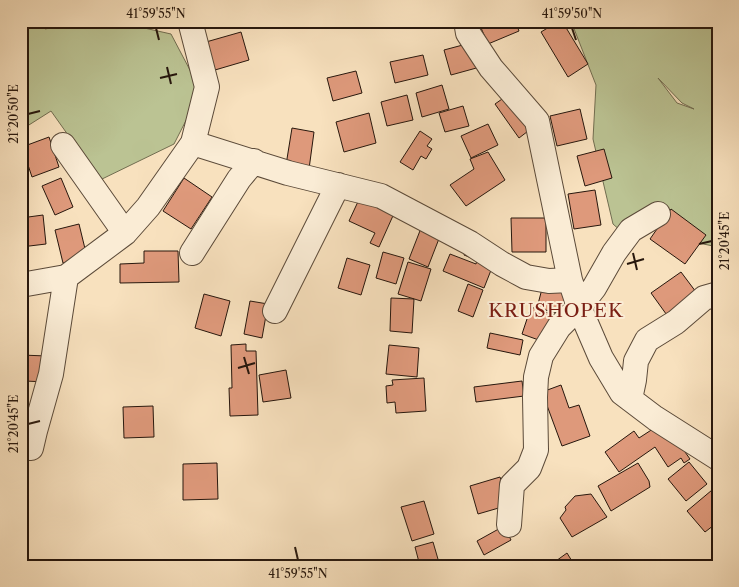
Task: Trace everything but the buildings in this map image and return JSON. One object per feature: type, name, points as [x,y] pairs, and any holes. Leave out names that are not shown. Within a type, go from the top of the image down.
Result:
[{"type":"street","points":[[21,285],[66,277],[125,233],[148,207],[194,143],[206,87],[190,21]]},
{"type":"street","points":[[466,21],[468,34],[491,68],[537,121],[570,280],[600,358],[622,393],[655,418],[718,458]]},
{"type":"street","points":[[194,143],[288,172],[381,196],[470,243],[526,277],[549,281],[570,280]]},
{"type":"street","points":[[63,145],[125,233]]},
{"type":"street","points":[[192,252],[239,180],[254,161]]},
{"type":"street","points":[[274,311],[338,185]]},
{"type":"street","points":[[509,525],[512,485],[529,468],[536,450],[536,377],[542,356],[559,327],[579,307],[594,288],[614,253],[631,230],[658,214]]},
{"type":"street","points":[[32,448],[51,374],[66,277]]},
{"type":"street","points":[[630,398],[636,361],[647,340],[676,322],[704,298],[718,294]]},
{"type":"green space","points":[[21,21],[38,21],[45,29],[89,21],[113,21],[171,34],[201,91],[174,144],[100,180],[51,111],[21,130]]},
{"type":"green space","points":[[571,21],[718,21],[718,247],[674,238],[663,206],[622,232],[613,224],[593,139],[596,85]],"holes":[[[658,78],[682,103],[694,109],[677,103]]]},
{"type":"district","name":"KRUSHOPEK","points":[[556,310]]}]
